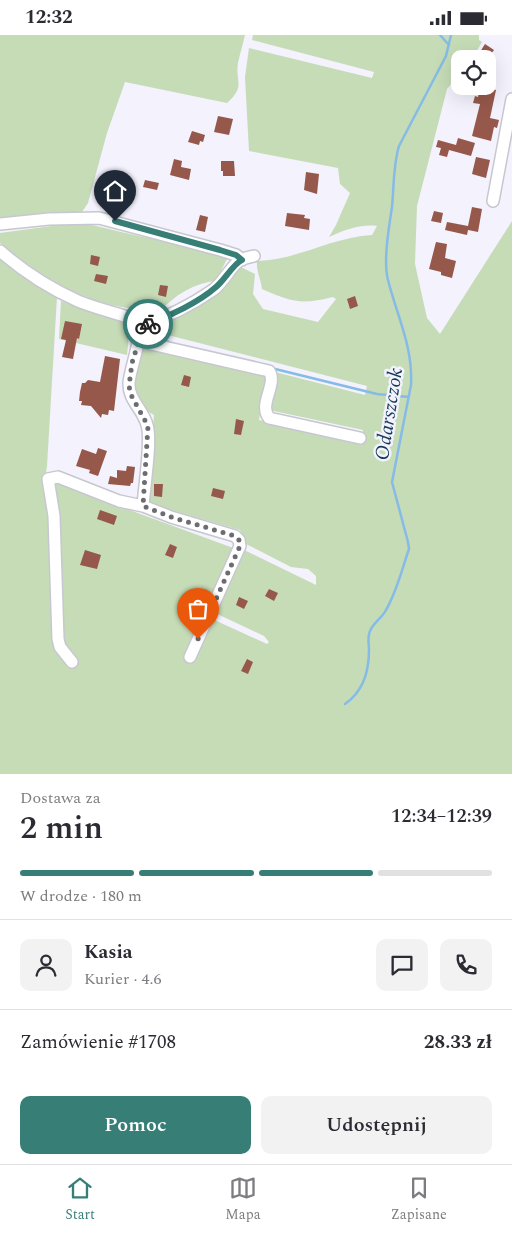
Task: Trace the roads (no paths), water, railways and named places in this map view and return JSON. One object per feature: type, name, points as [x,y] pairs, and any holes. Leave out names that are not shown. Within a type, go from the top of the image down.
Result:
[{"type":"street","points":[[493,201],[512,99]]},
{"type":"street","points":[[0,224],[49,219],[99,218],[220,250],[236,255],[242,260]]},
{"type":"street","points":[[0,251],[58,291],[80,302],[130,318],[139,327],[129,386],[131,395],[148,426],[143,506]]},
{"type":"street","points":[[139,327],[171,314],[215,289],[224,281],[238,261],[254,256]]},
{"type":"street","points":[[138,341],[269,371],[271,377],[265,408],[269,417],[360,438]]},
{"type":"street","points":[[72,662],[60,647],[58,639],[54,516],[48,479],[58,477],[119,501],[143,506],[171,517],[235,536],[239,540],[240,546],[190,657]]},
{"type":"waterway","points":[[440,35],[449,45]]},
{"type":"waterway","name":"Odarszczok","points":[[345,704],[357,693],[364,680],[369,658],[368,638],[371,628],[390,603],[409,549],[392,482],[411,385],[410,357],[388,280],[386,263],[387,244],[399,146],[446,56],[451,35]]},
{"type":"waterway","points":[[146,337],[169,342]]},
{"type":"waterway","points":[[271,368],[377,394],[409,397]]}]
